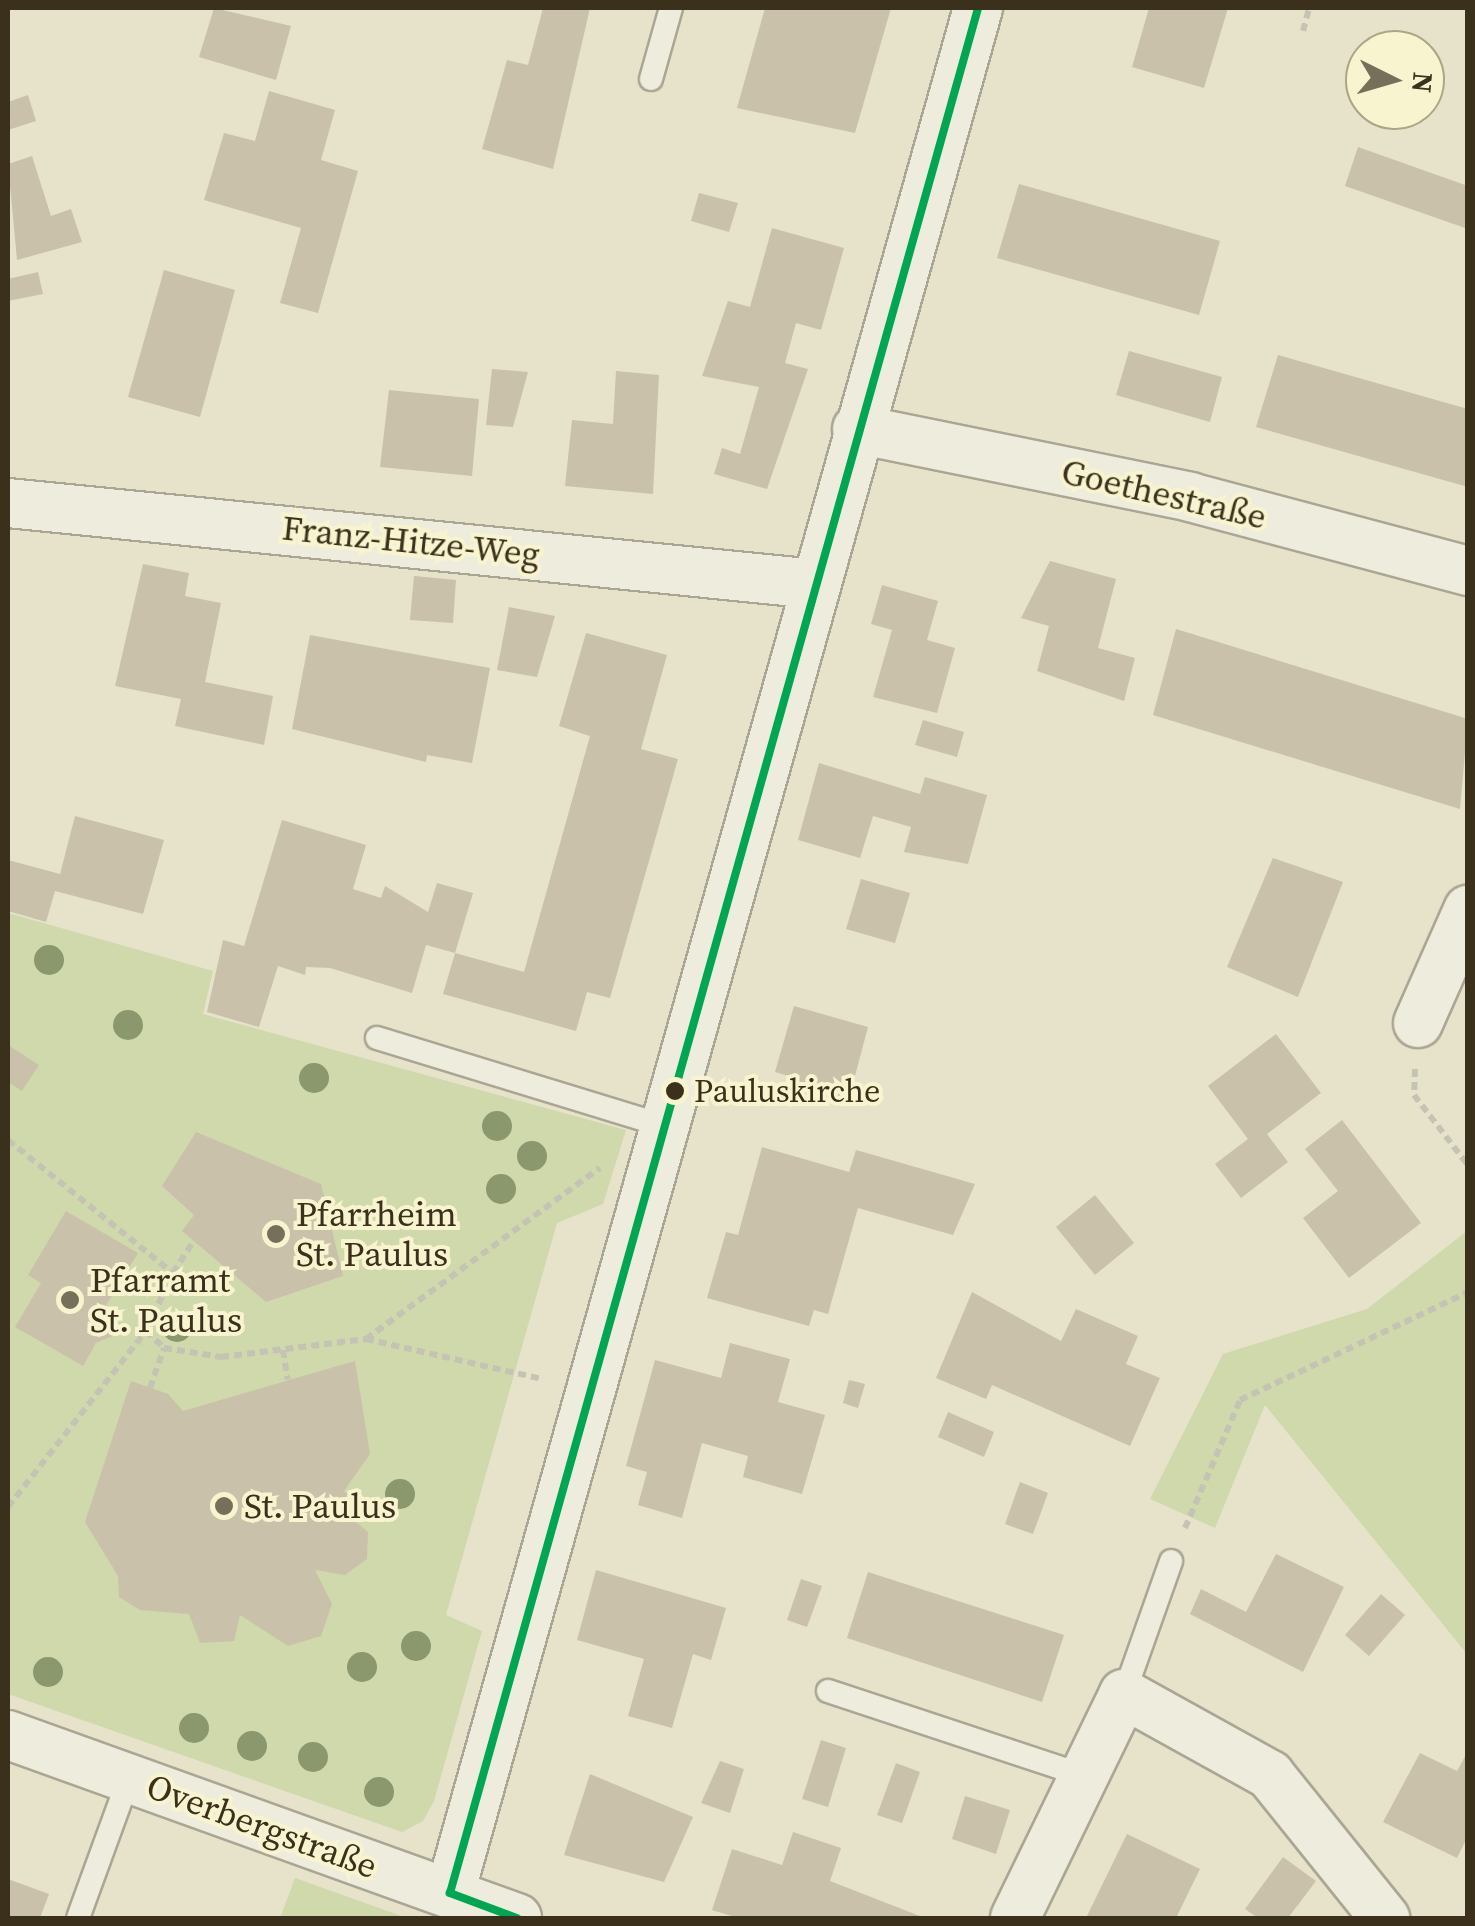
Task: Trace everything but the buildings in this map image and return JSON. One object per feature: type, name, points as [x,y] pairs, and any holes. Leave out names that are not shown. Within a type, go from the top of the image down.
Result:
[{"type":"street","points":[[450,1894],[857,429],[978,8]]},
{"type":"street","name":"Goethestraße","points":[[857,429],[1190,497],[1468,571]]},
{"type":"street","name":"Franz-Hitze-Weg","points":[[8,503],[815,584]]},
{"type":"street","points":[[1418,1023],[1468,910]]},
{"type":"street","points":[[1015,1918],[1124,1694],[1270,1775],[1385,1918]]},
{"type":"street","name":"Overbergstraße","points":[[8,1735],[517,1918]]},
{"type":"lane","points":[[650,79],[670,8]]},
{"type":"lane","points":[[377,1038],[664,1126]]},
{"type":"lane","points":[[1124,1694],[1171,1562]]},
{"type":"lane","points":[[828,1692],[1085,1776]]},
{"type":"lane","points":[[78,1918],[129,1778]]},
{"type":"path","points":[[1303,30],[1309,8]]},
{"type":"path","points":[[1418,1023],[1414,1095],[1468,1165]]},
{"type":"path","points":[[366,1339],[482,1245],[664,1126]]},
{"type":"path","points":[[8,1140],[172,1273]]},
{"type":"path","points":[[8,1507],[146,1331],[172,1273],[194,1242]]},
{"type":"path","points":[[1171,1562],[1240,1400],[1468,1292]]},
{"type":"path","points":[[146,1331],[164,1348],[221,1357],[366,1339],[590,1390]]},
{"type":"path","points":[[150,1388],[164,1348]]},
{"type":"path","points":[[283,1350],[288,1380]]},
{"type":"green space","points":[[8,913],[213,971],[203,1014],[626,1130],[603,1204],[557,1223],[446,1615],[482,1631],[434,1801],[423,1821],[402,1832],[8,1694]]},
{"type":"green space","points":[[1467,1231],[1467,1654],[1265,1405],[1215,1528],[1150,1499],[1223,1354],[1367,1309]]},
{"type":"green space","points":[[295,1878],[407,1918],[280,1918]]},
{"type":"transit line","points":[[517,1918],[450,1893],[978,8]]},
{"type":"place","name":"Pauluskirche","points":[[675,1091]]},
{"type":"place","name":"Pfarrheim St. Paulus","points":[[276,1234]]},
{"type":"place","name":"Pfarramt St. Paulus","points":[[70,1300]]},
{"type":"place","name":"St. Paulus","points":[[224,1506]]}]
